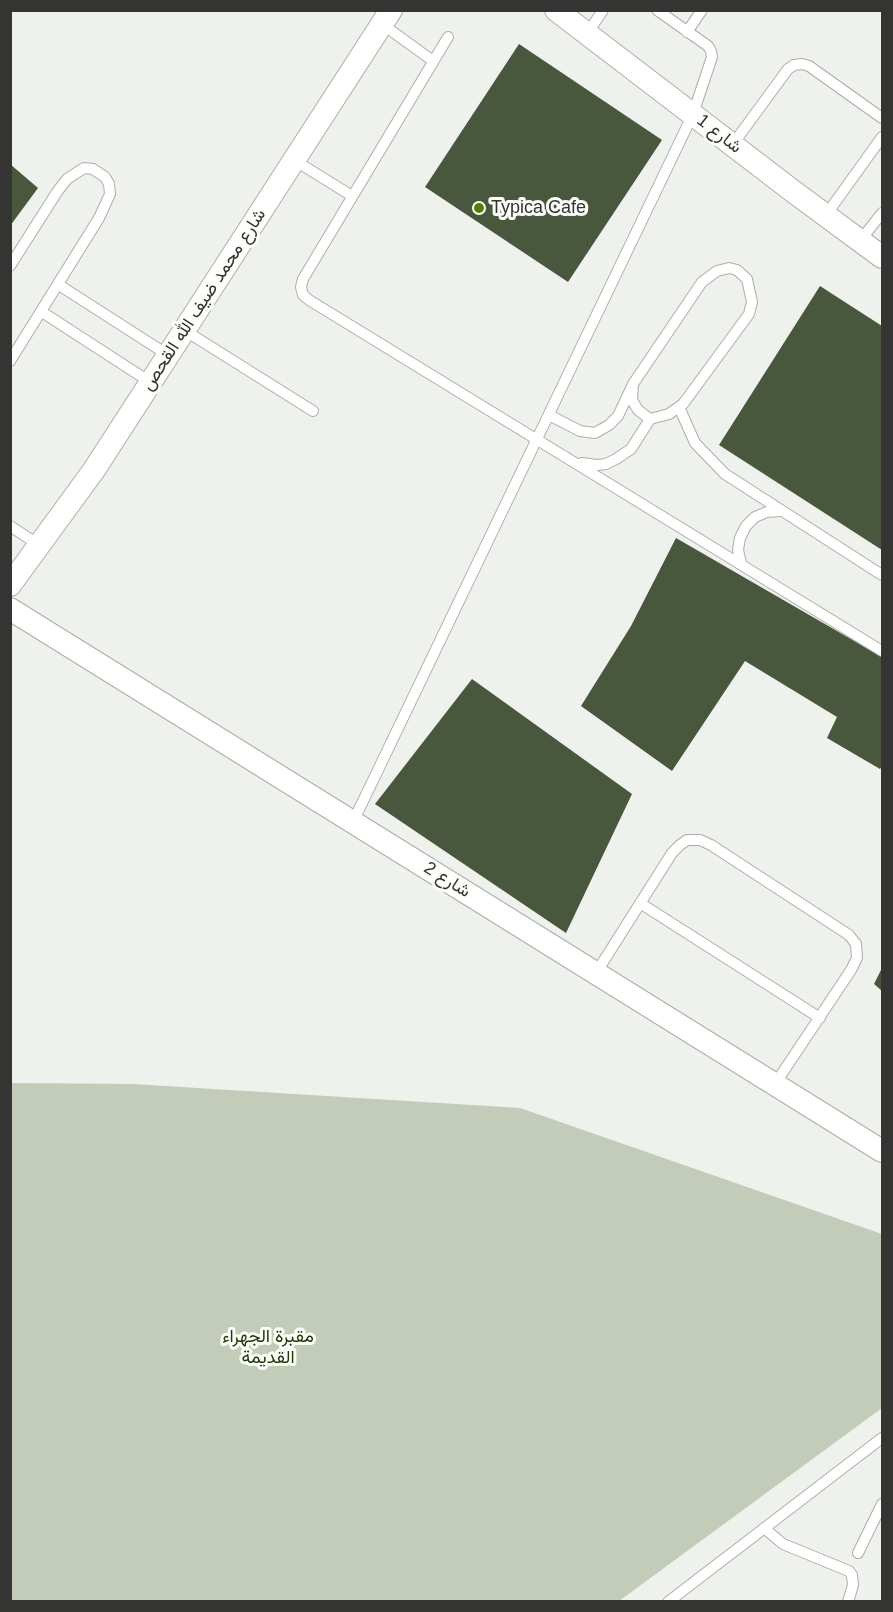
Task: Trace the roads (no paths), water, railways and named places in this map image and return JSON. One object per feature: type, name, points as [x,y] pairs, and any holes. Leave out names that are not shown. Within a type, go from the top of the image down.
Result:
[{"type":"street","name":"شارع 1","points":[[556,10],[882,257]]},
{"type":"street","name":"شارع محمد ضيف الله القحص","points":[[10,585],[94,470],[386,17]]},
{"type":"street","name":"شارع 2","points":[[10,609],[882,1151]]},
{"type":"lane","points":[[587,34],[603,10]]},
{"type":"lane","points":[[353,822],[693,114],[712,57],[708,46],[657,10]]},
{"type":"lane","points":[[687,32],[702,10]]},
{"type":"lane","points":[[386,17],[433,61]]},
{"type":"lane","points":[[448,37],[303,279],[301,287],[303,295],[882,651]]},
{"type":"lane","points":[[733,144],[788,69],[794,65],[809,66],[882,118]]},
{"type":"lane","points":[[826,215],[882,137]]},
{"type":"lane","points":[[294,160],[352,196]]},
{"type":"lane","points":[[10,266],[67,179],[84,168],[93,169],[105,177],[109,184],[110,194],[99,218],[10,361]]},
{"type":"lane","points":[[860,241],[882,213]]},
{"type":"lane","points":[[549,415],[580,431],[596,433],[618,416],[633,384],[702,282],[717,270],[729,268],[736,270],[747,279],[752,291],[749,314],[679,407],[669,414],[650,419],[631,449],[616,459],[597,465],[576,462]]},
{"type":"lane","points":[[59,285],[168,355]]},
{"type":"lane","points":[[42,312],[150,382]]},
{"type":"lane","points":[[184,330],[313,411]]},
{"type":"lane","points":[[633,384],[632,399],[638,410],[650,419]]},
{"type":"lane","points":[[679,407],[694,443],[724,474],[882,575]]},
{"type":"lane","points":[[741,563],[738,550],[740,538],[746,526],[761,515],[780,511]]},
{"type":"lane","points":[[10,526],[39,545]]},
{"type":"lane","points":[[596,973],[680,844],[687,840],[700,840],[711,844],[849,935],[856,944],[857,958],[851,970],[775,1084]]},
{"type":"lane","points":[[640,903],[820,1018]]},
{"type":"lane","points":[[668,1602],[882,1439]]},
{"type":"lane","points":[[858,1553],[882,1504]]},
{"type":"lane","points":[[764,1528],[783,1544],[849,1571],[853,1585],[848,1602]]},
{"type":"place","name":"Typica Cafe","points":[[479,208]]},
{"type":"park label","name":"مقبرة الجهراء القديمة","points":[[268,1347]]}]
